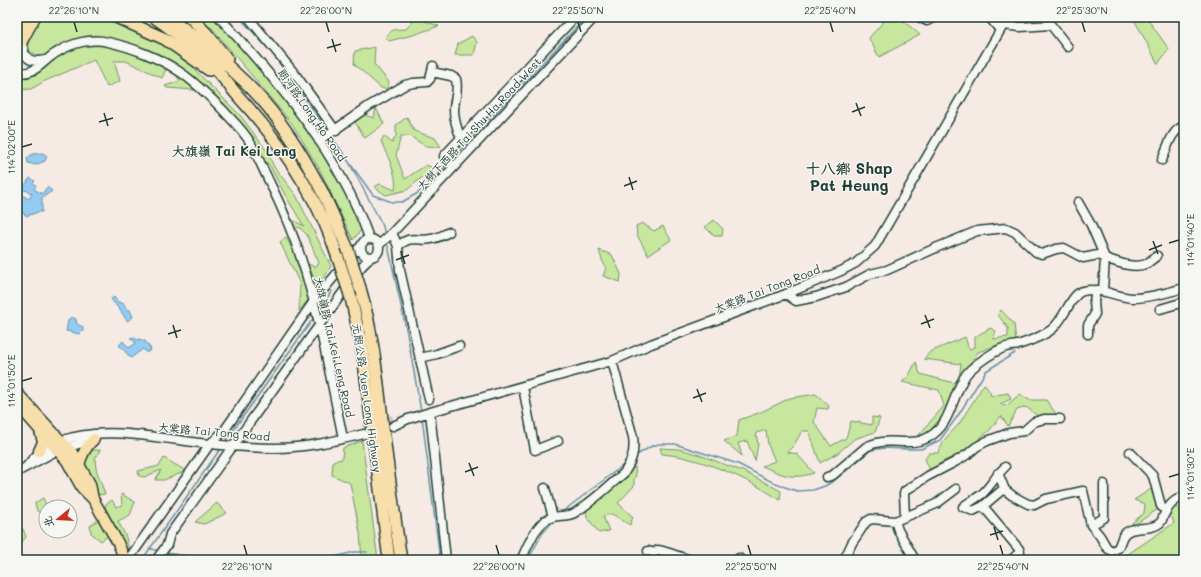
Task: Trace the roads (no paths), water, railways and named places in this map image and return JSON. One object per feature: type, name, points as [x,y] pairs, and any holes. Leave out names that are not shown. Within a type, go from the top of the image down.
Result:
[{"type":"highway","points":[[116,17],[168,41],[228,83]]},
{"type":"highway","name":"元朗公路 Yuen Long Highway","points":[[154,17],[200,53],[228,83],[271,134],[293,166],[321,216],[338,258],[351,298],[361,343],[389,560]]},
{"type":"highway","name":"元朗公路 Yuen Long Highway","points":[[169,17],[246,83],[281,125],[304,158],[325,197],[347,247],[368,320],[375,362],[388,472],[401,560]]},
{"type":"highway","points":[[190,17],[207,34],[246,83]]},
{"type":"main road","points":[[17,30],[25,17]]},
{"type":"main road","points":[[19,43],[35,17]]},
{"type":"main road","points":[[17,394],[79,465],[90,484],[92,499]]},
{"type":"main road","points":[[17,404],[38,428],[60,445],[82,488],[92,499],[118,542],[125,560]]},
{"type":"main road","points":[[38,428],[43,442],[39,452]]},
{"type":"main road","points":[[79,465],[83,453],[94,439]]},
{"type":"street","name":"朗河路 Long Ho Road","points":[[219,17],[276,81],[321,141],[342,176],[354,200],[369,238]]},
{"type":"street","points":[[248,17],[295,74],[336,131]]},
{"type":"street","points":[[454,167],[444,156],[575,17]]},
{"type":"street","name":"大樹下西路 Tai Shu Ha Road West","points":[[158,558],[166,547],[170,534],[225,458],[319,322],[362,266],[370,258],[377,254],[379,245],[595,17]]},
{"type":"street","points":[[919,17],[926,21],[934,17]]},
{"type":"street","points":[[990,17],[1002,28],[1052,26],[1068,47]]},
{"type":"street","name":"大棠路 Tai Tong Road","points":[[393,422],[612,361],[841,272],[856,263],[875,246],[1008,17]]},
{"type":"street","name":"大旗嶺路 Tai Kei Leng Road","points":[[18,73],[37,69],[55,53],[77,43],[92,41],[106,42],[129,48],[180,71],[209,96],[236,124],[250,142],[284,212],[305,270],[319,322],[343,438]]},
{"type":"street","points":[[19,43],[27,58],[36,62],[46,60]]},
{"type":"street","points":[[321,141],[369,106],[406,85],[427,82],[430,79],[432,69],[456,79],[458,87],[454,110],[456,128],[461,138]]},
{"type":"street","points":[[1162,160],[1174,133],[1180,127],[1184,126]]},
{"type":"street","points":[[1078,202],[1091,225],[1105,258],[1100,290],[1094,301],[1095,312],[1088,325],[1088,334]]},
{"type":"street","points":[[786,294],[796,301],[816,297],[846,287],[870,274],[887,270],[977,231],[1006,228],[1015,232],[1036,252],[1042,254],[1064,248],[1083,258],[1098,255],[1136,266],[1146,264],[1156,256]]},
{"type":"street","points":[[398,246],[410,239],[430,240],[449,232]]},
{"type":"street","points":[[392,233],[398,246],[400,270],[429,399]]},
{"type":"street","points":[[128,560],[212,444],[224,431],[314,302],[362,243],[369,238],[373,239],[379,245]]},
{"type":"street","points":[[360,247],[361,253],[370,258]]},
{"type":"street","points":[[830,474],[872,443],[881,441],[911,443],[922,441],[931,436],[942,425],[969,371],[1003,348],[1018,345],[1050,331],[1058,325],[1075,296],[1079,292],[1100,290],[1133,298],[1148,297],[1184,288]]},
{"type":"street","points":[[1160,309],[1184,302]]},
{"type":"street","points":[[420,358],[460,346]]},
{"type":"street","points":[[521,560],[540,525],[551,517],[565,516],[576,513],[624,473],[630,464],[634,449],[633,437],[612,361]]},
{"type":"street","points":[[523,386],[535,450],[558,441]]},
{"type":"street","points":[[427,413],[446,560]]},
{"type":"street","points":[[906,517],[905,491],[928,476],[955,462],[987,441],[1009,433],[1024,430],[1034,422],[1044,419],[1060,419]]},
{"type":"street","name":"大棠路 Tai Tong Road","points":[[26,467],[32,458],[39,452],[85,435],[107,434],[145,436],[232,447],[294,448],[348,438],[364,431]]},
{"type":"street","name":"大棠路 Tai Tong Road","points":[[17,472],[60,445],[94,439],[107,434]]},
{"type":"street","points":[[1130,452],[1152,476],[1161,506],[1166,511]]},
{"type":"street","points":[[1005,467],[998,473],[982,494],[963,507],[973,511],[983,506],[1001,491],[1005,490]]},
{"type":"street","points":[[998,473],[1005,490],[1028,504],[1034,505],[1046,499],[1083,491],[1092,525],[1107,548],[1112,551],[1118,548],[1123,536],[1126,533],[1155,526],[1160,522],[1166,511],[1175,500],[1184,496]]},
{"type":"street","points":[[1092,525],[1104,518],[1104,484]]},
{"type":"street","points":[[545,488],[551,517]]},
{"type":"street","points":[[844,560],[852,543],[866,522],[871,519],[895,520],[906,517],[936,504],[956,489]]},
{"type":"street","points":[[983,506],[1019,550],[1020,552],[1011,560]]},
{"type":"street","points":[[895,520],[898,530],[916,560]]},
{"type":"street","points":[[648,551],[654,553],[658,550],[690,560]]},
{"type":"water","points":[[43,153],[47,156],[45,161],[35,165],[28,163],[27,158],[33,154]]},
{"type":"water","points":[[30,178],[35,181],[33,183],[36,185],[34,189],[42,194],[47,187],[52,191],[42,198],[42,212],[27,216],[20,211],[17,204],[19,201],[17,199],[20,192],[29,199],[32,194],[22,189]]},
{"type":"water","points":[[114,297],[118,302],[124,304],[126,309],[130,310],[133,317],[127,321],[111,299]]},
{"type":"water","points":[[71,317],[76,319],[77,324],[83,327],[83,330],[79,334],[66,331],[68,321]]},
{"type":"water","points":[[133,337],[137,340],[140,339],[145,341],[151,349],[147,353],[143,349],[131,358],[119,345],[123,341],[129,348],[136,343],[130,338]]},
{"type":"waterway","points":[[239,17],[272,53],[328,131]]},
{"type":"waterway","points":[[451,160],[586,17]]},
{"type":"waterway","points":[[331,136],[346,157]]},
{"type":"waterway","points":[[346,158],[373,195],[392,202],[402,202],[418,193],[438,175],[447,164]]},
{"type":"waterway","points":[[350,164],[383,226],[384,232]]},
{"type":"waterway","points":[[388,246],[407,333],[421,411]]},
{"type":"waterway","points":[[319,309],[332,291]]},
{"type":"waterway","points":[[224,443],[315,316]]},
{"type":"waterway","points":[[635,456],[652,446],[659,444],[675,444],[738,464],[776,484],[797,491],[813,490],[825,486],[835,480],[871,450],[885,448],[921,449],[940,440],[957,417],[986,371],[1015,353]]},
{"type":"waterway","points":[[422,417],[440,560]]},
{"type":"waterway","points":[[142,560],[221,448]]},
{"type":"waterway","points":[[562,512],[626,463]]},
{"type":"waterway","points":[[528,560],[542,534],[554,520]]},
{"type":"waterway","points":[[149,548],[158,551]]},
{"type":"waterway","points":[[323,560],[354,552],[367,552]]},
{"type":"waterway","points":[[166,553],[217,560]]},
{"type":"tunnel","points":[[363,428],[393,419]]},
{"type":"district","name":"大旗嶺 Tai Kei Leng","points":[[234,151]]},
{"type":"district","name":"十八鄉 Shap Pat Heung","points":[[849,178]]}]
